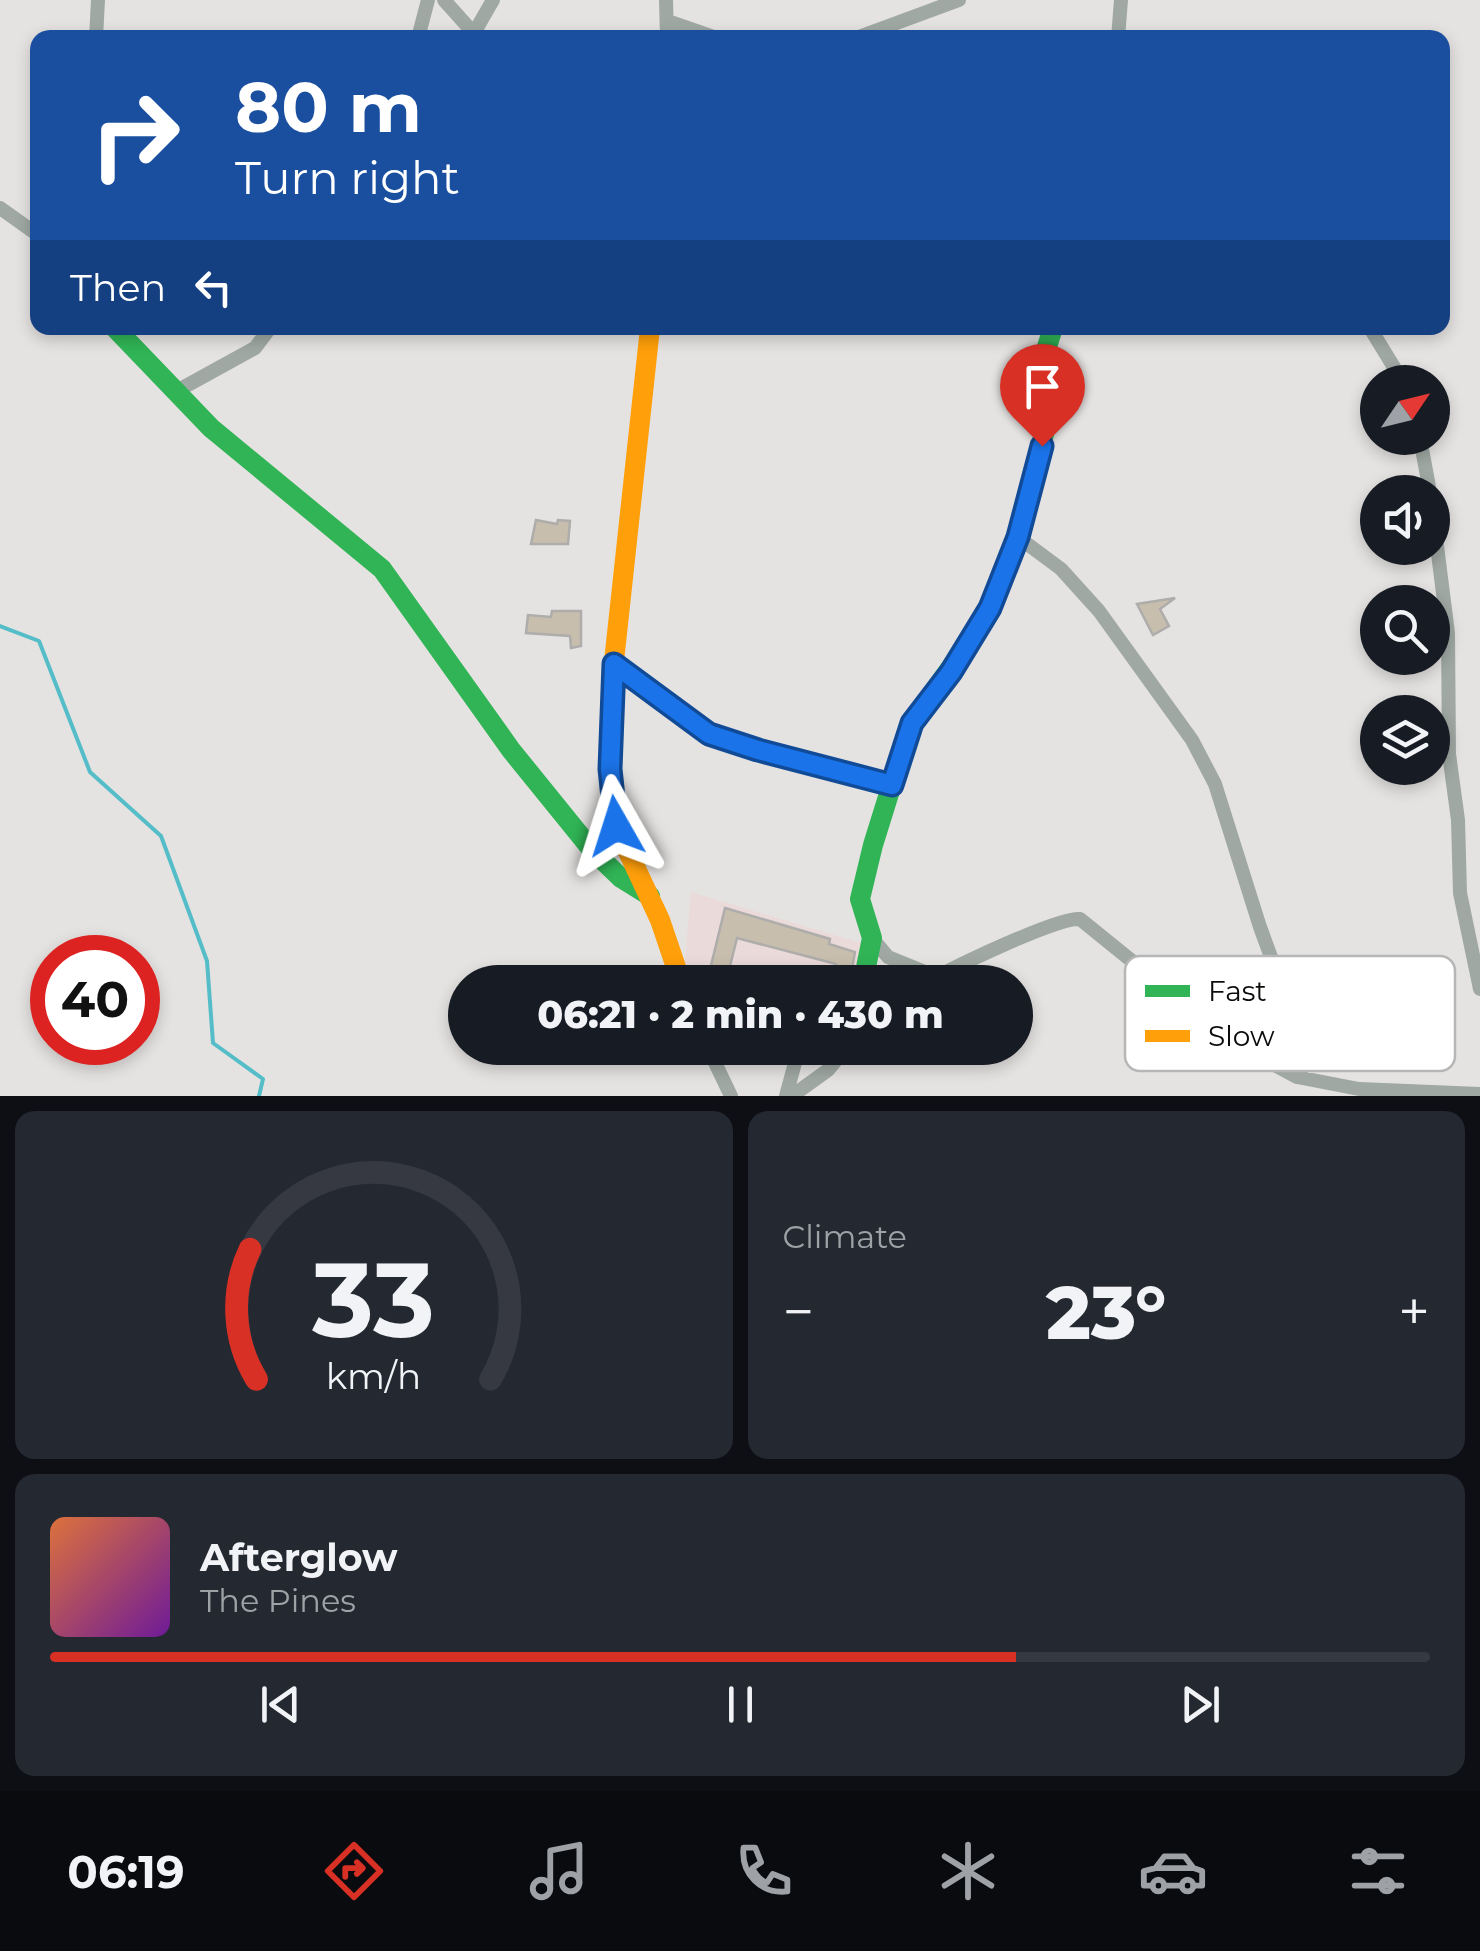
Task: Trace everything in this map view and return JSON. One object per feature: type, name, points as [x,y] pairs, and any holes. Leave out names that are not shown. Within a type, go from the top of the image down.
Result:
[{"type":"street","points":[[96,30],[98,0]]},
{"type":"street","points":[[420,30],[428,0]]},
{"type":"street","points":[[444,0],[471,30]]},
{"type":"street","points":[[478,30],[493,0]]},
{"type":"street","points":[[666,0],[667,30]]},
{"type":"street","points":[[878,30],[959,0]]},
{"type":"street","points":[[1119,30],[1121,0]]},
{"type":"street","points":[[668,21],[694,30]]},
{"type":"street","points":[[0,208],[30,229]]},
{"type":"street","points":[[122,335],[211,428],[382,569],[486,716],[560,811],[604,864],[650,896]]},
{"type":"street","points":[[175,392],[255,348],[265,335]]},
{"type":"street","points":[[649,335],[614,664],[610,736],[614,809],[622,840],[650,896],[675,965]]},
{"type":"street","points":[[904,965],[888,957],[872,938],[860,899],[912,723],[979,628],[1018,537],[1050,414],[1038,375],[1050,335]]},
{"type":"street","points":[[1374,335],[1393,365]]},
{"type":"street","points":[[1018,537],[1061,569],[1099,610],[1182,722],[1206,766],[1273,956]]},
{"type":"street","points":[[1439,565],[1448,634],[1449,754],[1458,820],[1460,894],[1480,989]]},
{"type":"street","points":[[614,664],[709,734],[892,785]]},
{"type":"street","points":[[966,965],[1055,924],[1080,919],[1126,956]]},
{"type":"street","points":[[866,965],[872,938]]},
{"type":"street","points":[[716,1065],[731,1096]]},
{"type":"street","points":[[789,1096],[797,1065]]},
{"type":"street","points":[[789,1096],[832,1065]]},
{"type":"street","points":[[1285,1071],[1349,1088],[1480,1094]]},
{"type":"street","points":[[1297,1077],[1301,1071]]},
{"type":"shaded area","points":[[691,892],[867,945],[861,965],[685,965]]},
{"type":"building","points":[[536,520],[557,524],[558,520],[570,521],[568,544],[531,544]]},
{"type":"building","points":[[1175,598],[1160,609],[1169,626],[1153,635],[1137,604]]},
{"type":"building","points":[[552,611],[581,611],[581,646],[571,648],[570,636],[526,633],[528,615],[551,617]]},
{"type":"building","points":[[725,908],[830,939],[829,944],[855,952],[853,965],[836,965],[737,938],[730,965],[711,965]]},
{"type":"waterway","points":[[0,626],[39,641],[90,772],[161,836],[207,961],[213,1043],[263,1079],[259,1096]]},
{"type":"traffic: fast","points":[[122,335],[211,428],[382,569],[511,750],[592,850],[621,878],[650,896]]},
{"type":"traffic: fast","points":[[866,965],[872,938],[860,899],[873,845],[911,723],[979,628],[1018,537],[1049,414],[1038,375],[1051,335]]},
{"type":"traffic: slow","points":[[649,335],[611,689],[611,769],[616,826],[660,920],[675,965]]},
{"type":"route","points":[[616,826],[610,769],[614,664],[709,734],[892,785],[912,723],[951,672],[990,608],[1012,556],[1042,446]]}]
